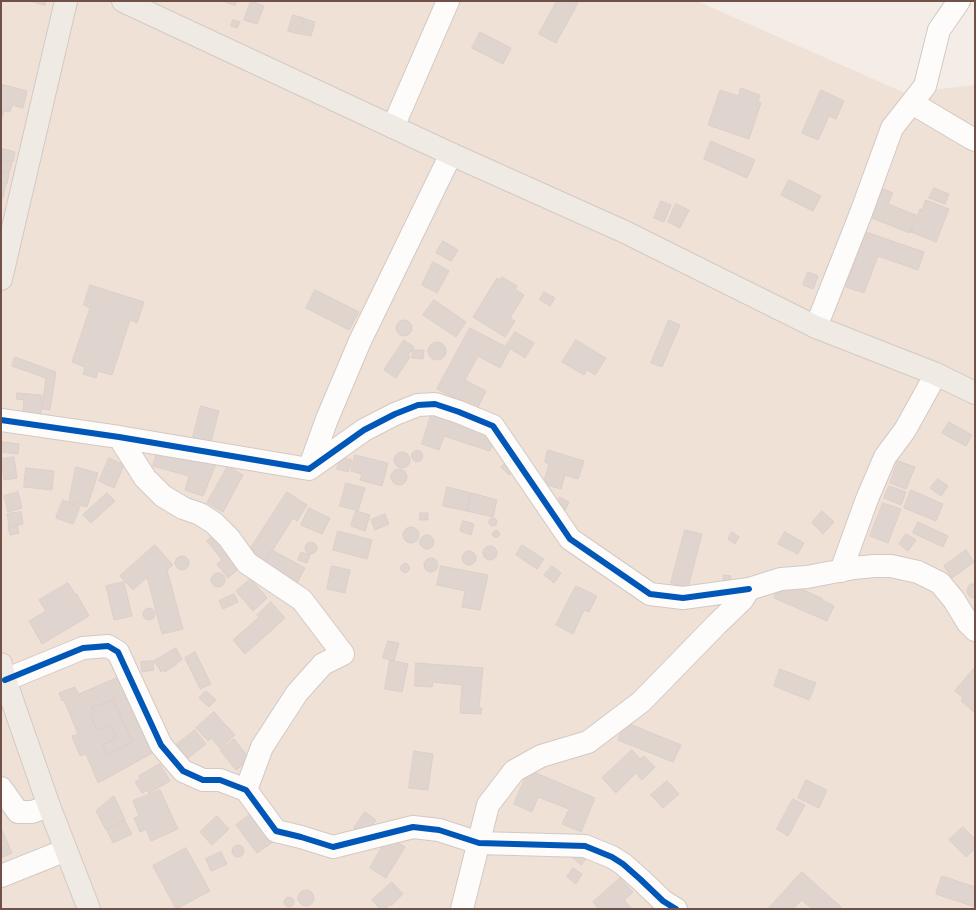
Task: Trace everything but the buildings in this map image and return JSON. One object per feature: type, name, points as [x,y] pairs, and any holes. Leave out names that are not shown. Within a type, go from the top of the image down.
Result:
[{"type":"main road","points":[[1,280],[66,1]]},
{"type":"main road","points":[[123,1],[451,154],[625,232],[816,328],[936,374],[975,393]]},
{"type":"main road","points":[[3,672],[49,806],[89,909]]},
{"type":"street","points":[[393,127],[448,1]]},
{"type":"street","points":[[816,328],[861,213],[892,128],[925,86],[939,30],[959,1]]},
{"type":"street","points":[[912,103],[975,140]]},
{"type":"street","points":[[308,469],[327,418],[360,341],[451,154]]},
{"type":"street","points":[[841,571],[867,499],[885,457],[905,430],[936,374]]},
{"type":"street","points":[[1,420],[119,436],[308,469],[364,430],[395,414],[418,405],[435,404],[493,426],[570,539],[650,594],[683,598],[750,589],[781,579],[807,578],[854,568],[891,566],[918,572],[940,583],[954,600],[968,623],[975,630]]},
{"type":"street","points":[[119,436],[145,478],[163,496],[183,508],[200,514],[214,523],[229,538],[247,563],[302,600],[343,654],[324,664],[297,693],[262,747],[246,790]]},
{"type":"street","points":[[462,909],[488,805],[514,771],[541,756],[588,742],[641,702],[742,600],[750,589]]},
{"type":"street","points":[[3,672],[82,648],[108,646],[118,652],[161,745],[182,771],[203,780],[220,780],[246,790],[276,831],[333,847],[370,839],[413,827],[439,830],[479,843],[585,846],[612,857],[623,864],[663,902],[676,909]]},
{"type":"street","points":[[1,788],[18,812],[32,812],[49,806]]},
{"type":"street","points":[[1,876],[66,850]]},
{"type":"shaded area","points":[[1,1],[697,1],[905,93],[975,85],[975,909],[1,909]]},
{"type":"cycle path","points":[[1,420],[119,437],[309,469],[364,430],[395,414],[418,405],[435,404],[493,426],[570,539],[650,594],[683,598],[749,589]]},
{"type":"cycle path","points":[[5,680],[83,648],[108,646],[118,652],[161,745],[183,771],[203,780],[220,780],[246,790],[276,831],[333,847],[413,827],[439,830],[479,843],[585,846],[612,857],[623,864],[663,901],[676,909]]}]
